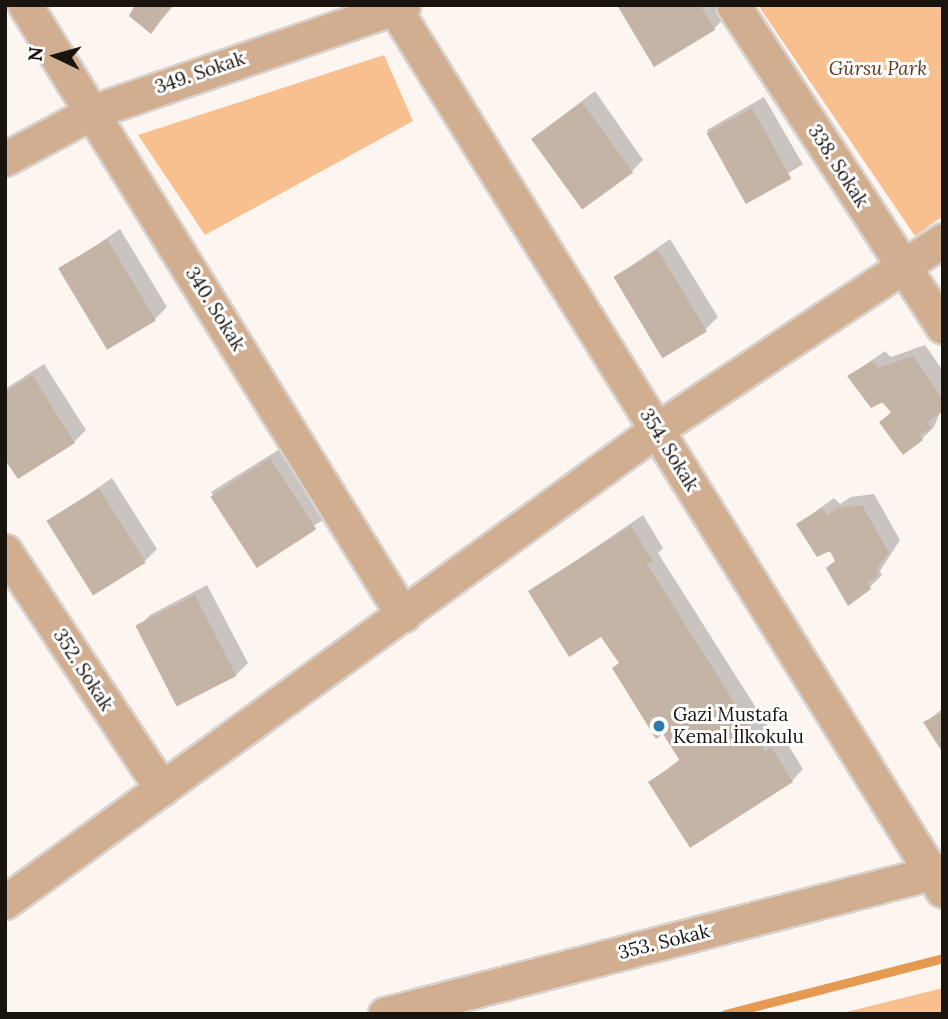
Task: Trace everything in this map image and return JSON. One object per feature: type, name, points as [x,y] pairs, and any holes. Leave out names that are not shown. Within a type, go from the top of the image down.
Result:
[{"type":"street","name":"340. Sokak","points":[[25,5],[94,111],[403,615]]},
{"type":"street","name":"338. Sokak","points":[[733,5],[943,327]]},
{"type":"street","name":"349. Sokak","points":[[5,159],[94,111],[399,7]]},
{"type":"street","name":"354. Sokak","points":[[399,7],[656,430],[939,878]]},
{"type":"street","points":[[5,902],[656,430],[943,240]]},
{"type":"street","name":"352. Sokak","points":[[5,551],[162,789]]},
{"type":"street","name":"353. Sokak","points":[[385,1014],[939,878]]},
{"type":"green space","name":"Gürsu Park","points":[[758,5],[943,5],[943,216],[915,236]]},
{"type":"green space","points":[[384,55],[413,121],[205,235],[138,135]]},
{"type":"green space","points":[[943,988],[943,1014],[838,1014]]},
{"type":"building","points":[[135,5],[172,5],[151,34],[129,16]]},
{"type":"building","points":[[617,5],[700,5],[715,30],[654,67]]},
{"type":"building","points":[[582,102],[633,172],[582,209],[531,139]]},
{"type":"building","points":[[752,108],[791,179],[746,204],[707,133]]},
{"type":"building","points":[[107,239],[156,320],[107,350],[58,268]]},
{"type":"building","points":[[658,250],[707,331],[662,358],[613,277]]},
{"type":"building","points":[[913,356],[943,400],[943,411],[928,422],[931,428],[920,435],[923,440],[903,455],[879,422],[891,413],[883,402],[871,408],[847,376],[872,361],[878,368]]},
{"type":"building","points":[[32,375],[75,443],[18,479],[5,460],[5,392]]},
{"type":"building","points":[[270,458],[316,529],[257,568],[210,497]]},
{"type":"building","points":[[99,488],[146,563],[93,595],[46,521]]},
{"type":"building","points":[[862,505],[889,553],[877,568],[878,576],[868,582],[871,589],[848,606],[826,568],[835,561],[830,551],[817,557],[796,524],[822,508],[827,515],[837,508]]},
{"type":"building","points":[[631,526],[653,561],[647,564],[765,751],[771,747],[793,782],[690,848],[648,782],[680,761],[663,734],[656,739],[612,668],[619,663],[601,637],[569,657],[528,591]]},
{"type":"building","points":[[195,595],[236,676],[177,706],[135,625]]},
{"type":"building","points":[[943,712],[943,748],[941,750],[923,722]]},
{"type":"waterway","points":[[725,1014],[943,958]]},
{"type":"place","name":"Gazi Mustafa Kemal İlkokulu","points":[[659,726]]}]
